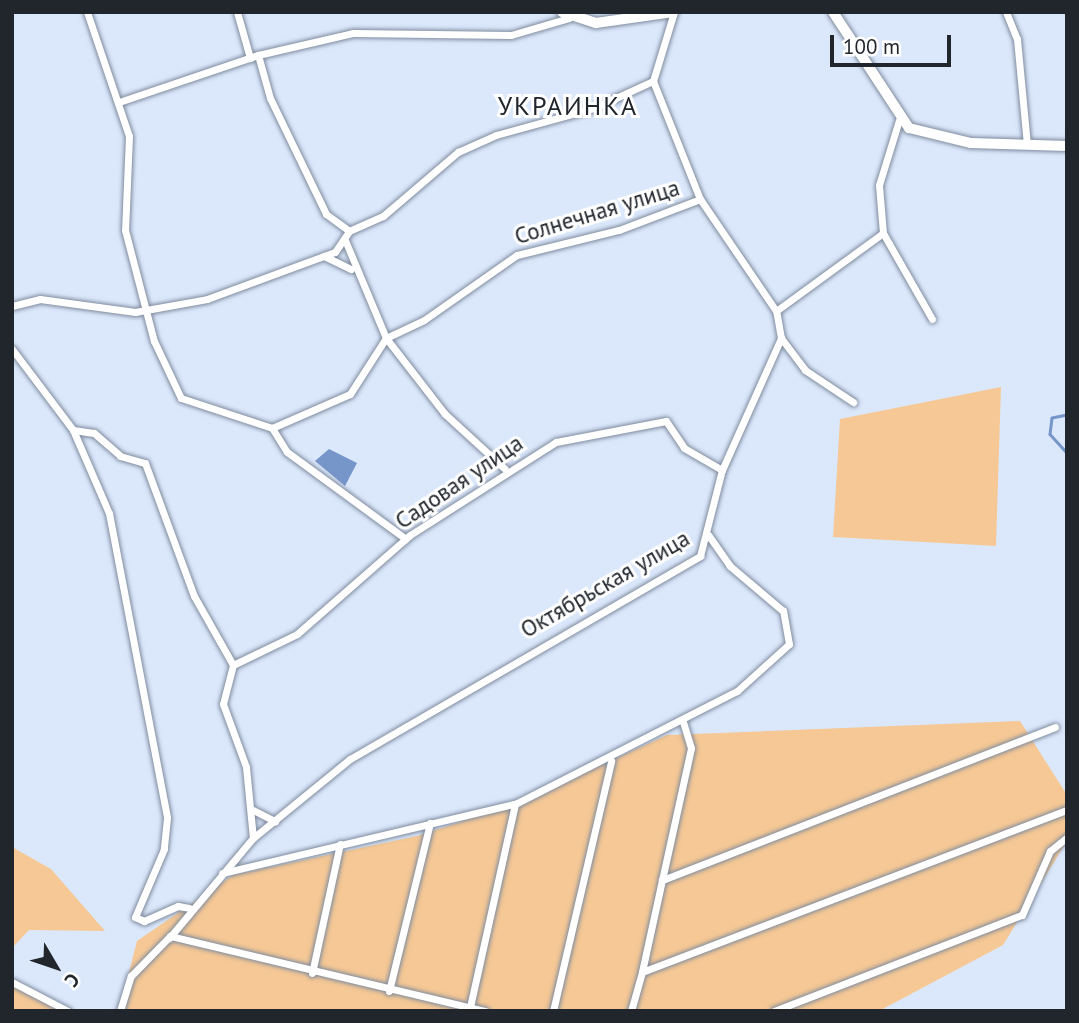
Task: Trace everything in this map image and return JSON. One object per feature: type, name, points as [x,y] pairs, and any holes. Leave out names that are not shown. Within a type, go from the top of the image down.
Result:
[{"type":"main road","points":[[565,15],[625,23],[674,12]]},
{"type":"main road","points":[[833,12],[900,120],[945,139],[1067,146]]},
{"type":"street","points":[[87,12],[107,83],[119,102],[129,136],[125,230],[146,311],[181,398],[272,428],[287,452],[406,540]]},
{"type":"street","points":[[237,12],[270,98],[320,204],[349,231]]},
{"type":"street","points":[[674,12],[653,81],[700,199],[776,311],[781,338],[805,370],[853,402]]},
{"type":"street","points":[[1006,12],[1017,39],[1027,144]]},
{"type":"street","points":[[119,102],[254,57],[353,33],[511,35],[565,15]]},
{"type":"street","points":[[12,306],[40,299],[146,311],[207,299],[324,256],[345,240],[349,231],[383,216],[458,152],[496,135],[594,108],[653,81]]},
{"type":"street","points":[[900,120],[879,185],[883,233],[932,319]]},
{"type":"street","name":"Солнечная улица","points":[[386,338],[424,320],[517,255],[619,230],[700,199]]},
{"type":"street","points":[[776,311],[883,233]]},
{"type":"street","points":[[345,240],[354,272],[386,338],[445,414],[505,469]]},
{"type":"street","points":[[324,256],[354,272]]},
{"type":"street","points":[[272,428],[350,394],[386,338]]},
{"type":"street","name":"Октябрьская улица","points":[[120,1011],[131,976],[169,937],[189,908],[253,838],[350,759],[506,664],[700,556],[708,535],[722,470],[781,338]]},
{"type":"street","points":[[12,349],[73,430],[109,513],[167,818],[164,849],[135,917],[144,921],[178,906],[189,908]]},
{"type":"street","name":"Садовая улица","points":[[233,665],[297,634],[406,540],[505,469],[581,433],[604,434],[652,421],[666,421],[684,448],[722,470]]},
{"type":"street","points":[[73,430],[94,433],[120,456],[145,463],[194,596],[233,665],[223,704],[246,767],[253,838]]},
{"type":"street","points":[[221,873],[515,804],[611,761],[682,719],[737,691],[789,643],[783,611],[730,566],[708,535]]},
{"type":"street","points":[[631,1011],[691,748],[682,719]]},
{"type":"street","points":[[662,880],[1055,727]]},
{"type":"street","points":[[553,1011],[611,761]]},
{"type":"street","points":[[470,1007],[515,804]]},
{"type":"street","points":[[252,809],[275,821]]},
{"type":"street","points":[[642,972],[1067,810]]},
{"type":"street","points":[[389,991],[430,823]]},
{"type":"street","points":[[774,1011],[1022,915],[1050,851],[1067,837]]},
{"type":"street","points":[[312,973],[340,844]]},
{"type":"street","points":[[169,937],[312,973],[485,1011]]},
{"type":"street","points":[[12,982],[68,1011]]},
{"type":"shaded area","points":[[1001,387],[996,546],[833,537],[840,419]]},
{"type":"shaded area","points":[[1020,721],[1067,795],[1067,841],[1003,945],[879,1011],[119,1011],[137,941],[233,875],[417,836],[515,804],[667,735]]},
{"type":"shaded area","points":[[12,847],[51,869],[105,931],[29,930],[12,948]]},
{"type":"shaded area","points":[[12,982],[68,1011],[12,1011]]},
{"type":"water","points":[[329,449],[357,463],[345,486],[315,461]]},
{"type":"waterway","points":[[1067,415],[1052,418],[1050,434],[1067,453]]},
{"type":"district","name":"УКРАИНКА","points":[[568,106]]}]
